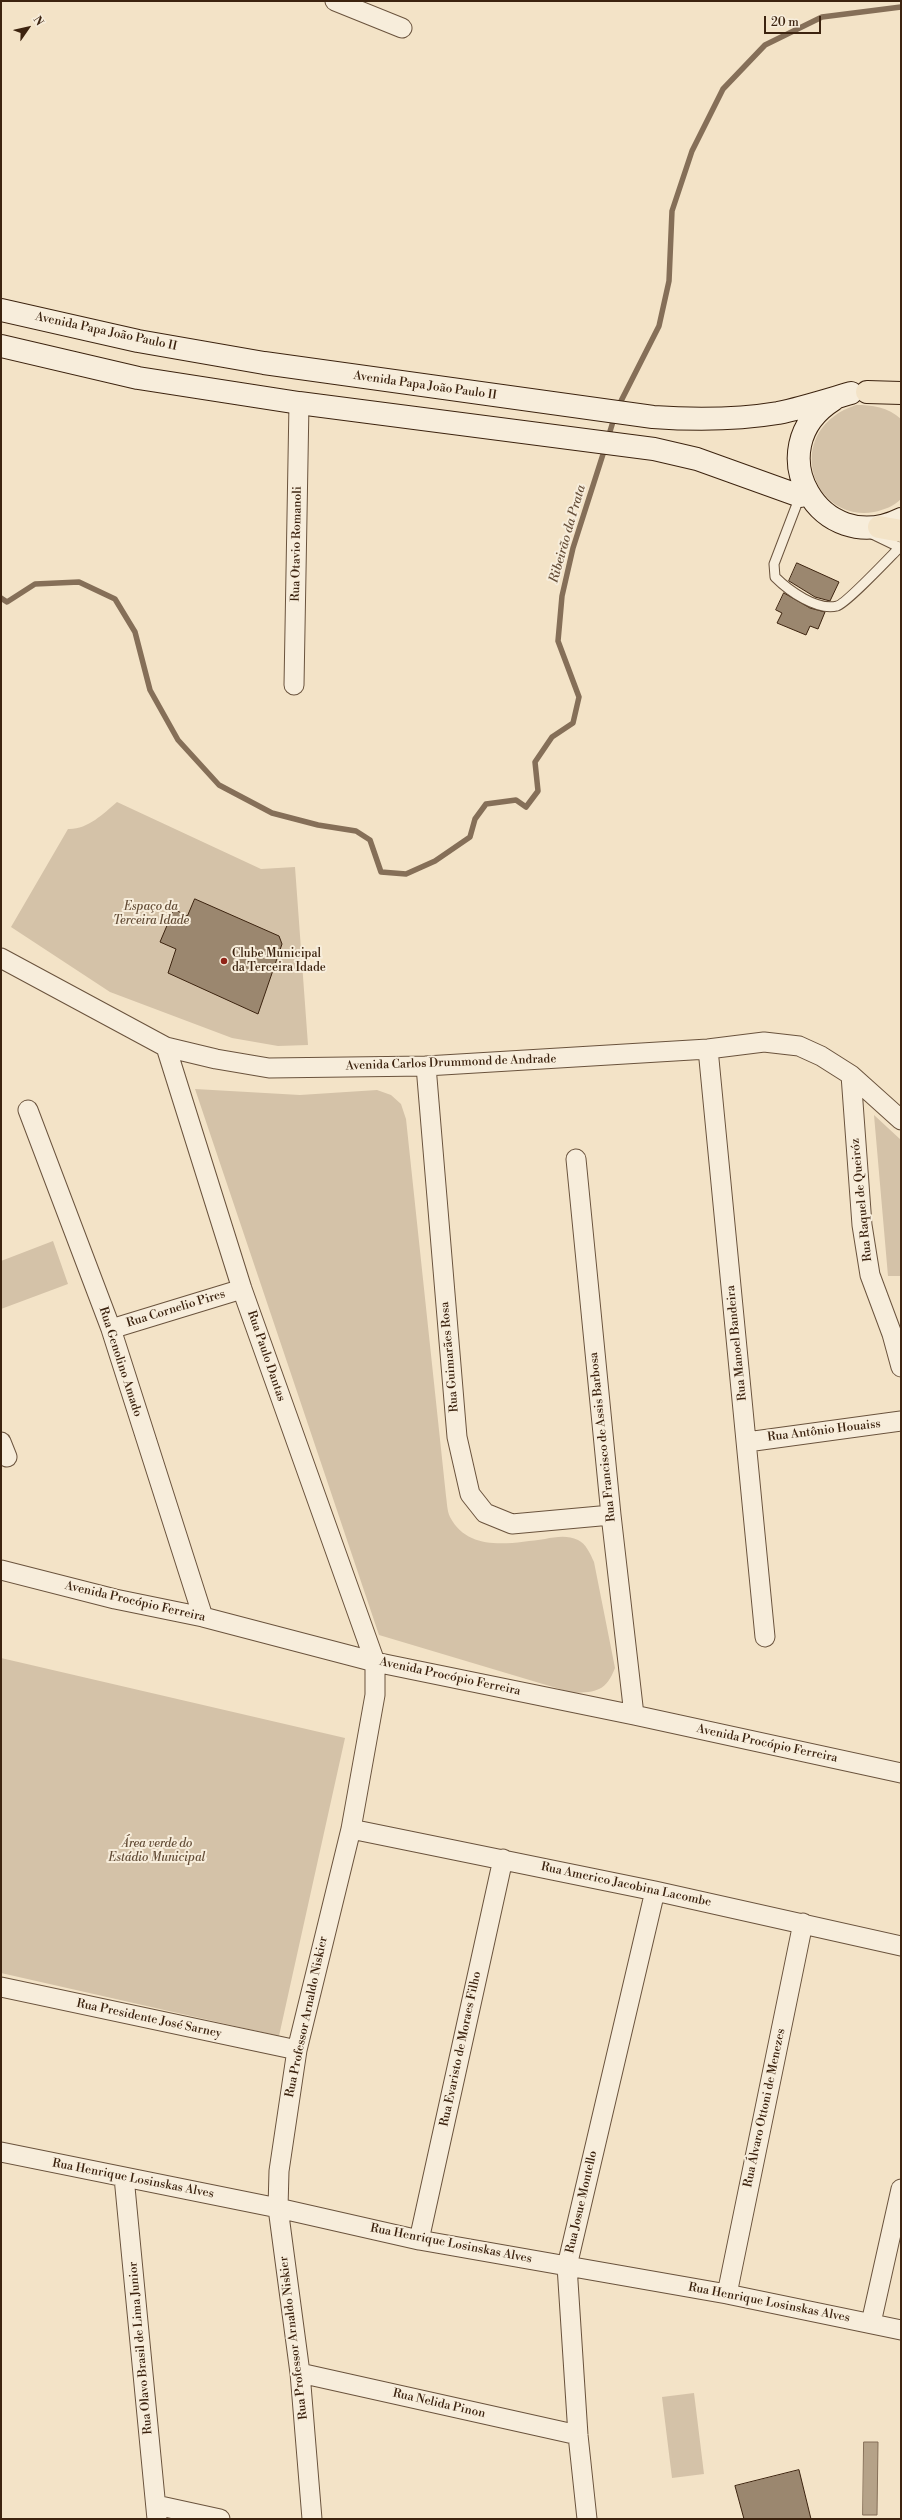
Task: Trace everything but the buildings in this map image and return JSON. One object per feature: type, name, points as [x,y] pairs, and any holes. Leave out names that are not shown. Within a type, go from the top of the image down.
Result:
[{"type":"highway","points":[[859,393],[901,393]]},
{"type":"highway","points":[[869,527],[901,542]]},
{"type":"street","points":[[336,1],[402,28]]},
{"type":"street","name":"Avenida Papa João Paulo II","points":[[1,310],[138,341],[264,363],[653,417],[700,420],[778,413],[859,393]]},
{"type":"street","points":[[1,346],[138,378],[299,403],[654,449],[697,459],[803,494],[820,510],[838,522],[869,527],[901,519]]},
{"type":"street","points":[[803,494],[799,472],[798,451],[804,431],[816,414],[832,401],[859,393],[886,395],[901,402]]},
{"type":"street","name":"Rua Otavio Romanoli","points":[[294,685],[299,403]]},
{"type":"street","name":"Avenida Carlos Drummond de Andrade","points":[[1,958],[166,1047],[216,1059],[269,1068],[426,1066],[708,1049],[764,1042],[799,1046],[821,1056],[851,1075],[901,1120]]},
{"type":"street","name":"Rua Paulo Dantas","points":[[166,1047],[242,1290],[375,1662]]},
{"type":"street","name":"Rua Manoel Bandeira","points":[[708,1049],[765,1637]]},
{"type":"street","name":"Rua Guimarães Rosa","points":[[426,1066],[457,1437],[470,1494],[485,1513],[512,1524],[611,1515]]},
{"type":"street","name":"Rua Raquel de Queiróz","points":[[851,1075],[862,1225],[870,1275],[892,1334],[901,1367]]},
{"type":"street","name":"Rua Genolino Amado","points":[[28,1110],[111,1329],[203,1617]]},
{"type":"street","name":"Rua Francisco de Assis Barbosa","points":[[576,1159],[611,1515],[634,1715]]},
{"type":"street","name":"Rua Cornelio Pires","points":[[111,1329],[242,1290]]},
{"type":"street","name":"Rua Antônio Houaiss","points":[[747,1442],[901,1421]]},
{"type":"street","name":"Avenida Procópio Ferreira","points":[[1,1570],[115,1599],[203,1617],[375,1662],[634,1715],[901,1773]]},
{"type":"street","name":"Rua Professor Arnaldo Niskier","points":[[312,2519],[300,2372],[278,2208],[279,2171],[283,2132],[297,2050],[351,1828],[375,1695],[375,1662]]},
{"type":"street","name":"Rua Americo Jacobina Lacombe","points":[[351,1828],[656,1891],[901,1946]]},
{"type":"street","name":"Rua Evaristo de Moraes Filho","points":[[419,2240],[503,1859]]},
{"type":"street","name":"Rua Josue Montello","points":[[587,2519],[578,2435],[567,2266],[656,1891]]},
{"type":"street","name":"Rua Álvaro Ottoni de Menezes","points":[[727,2294],[803,1923]]},
{"type":"street","name":"Rua Presidente José Sarney","points":[[1,1987],[297,2050]]},
{"type":"street","name":"Rua Henrique Losinskas Alves","points":[[1,2152],[278,2208],[419,2240],[727,2294],[901,2330]]},
{"type":"street","name":"Rua Olavo Brasil de Lima Junior","points":[[124,2177],[156,2512]]},
{"type":"street","points":[[871,2323],[901,2189]]},
{"type":"street","name":"Rua Nelida Pinon","points":[[300,2372],[578,2435]]},
{"type":"street","points":[[156,2512],[220,2519]]},
{"type":"lane","points":[[803,494],[774,564],[775,578],[815,604],[824,607],[839,606],[901,542]]},
{"type":"green space","points":[[856,405],[885,409],[901,419],[901,499],[889,507],[874,512],[852,512],[834,503],[821,490],[813,472],[812,453],[818,434],[833,417]]},
{"type":"green space","name":"Espaço da Terceira Idade","points":[[117,802],[261,869],[295,867],[308,1045],[278,1046],[232,1038],[110,992],[11,927],[68,829],[75,829],[88,824]]},
{"type":"green space","points":[[195,1089],[300,1095],[377,1090],[391,1095],[401,1104],[406,1119],[449,1515],[458,1528],[468,1536],[480,1541],[505,1543],[566,1537],[574,1538],[586,1546],[594,1562],[615,1668],[612,1676],[600,1689],[588,1692],[573,1693],[379,1635]]},
{"type":"green space","points":[[874,1115],[901,1140],[901,1276],[888,1276]]},
{"type":"green space","points":[[53,1241],[68,1284],[1,1309],[1,1261]]},
{"type":"green space","name":"Área verde do Estádio Municipal","points":[[1,1658],[345,1738],[279,2036],[1,1973]]},
{"type":"green space","points":[[694,2393],[704,2474],[672,2478],[662,2397]]},
{"type":"shaded area","points":[[864,2442],[878,2442],[877,2515],[863,2515]]},
{"type":"waterway","name":"Ribeirão da Prata","points":[[618,407],[659,326],[669,281],[672,211],[692,151],[723,89],[765,45],[822,17],[901,7]]},
{"type":"waterway","name":"Ribeirão da Prata","points":[[608,438],[615,415]]},
{"type":"waterway","name":"Ribeirão da Prata","points":[[1,598],[7,602],[35,584],[79,582],[115,599],[135,632],[150,690],[178,740],[219,785],[272,813],[318,825],[356,831],[370,840],[381,872],[406,874],[435,861],[470,837],[475,819],[486,804],[516,800],[526,807],[538,791],[535,762],[552,737],[573,723],[579,697],[558,641],[562,596],[573,548],[605,448]]},
{"type":"place","name":"Clube Municipal da Terceira Idade","points":[[224,961]]}]
